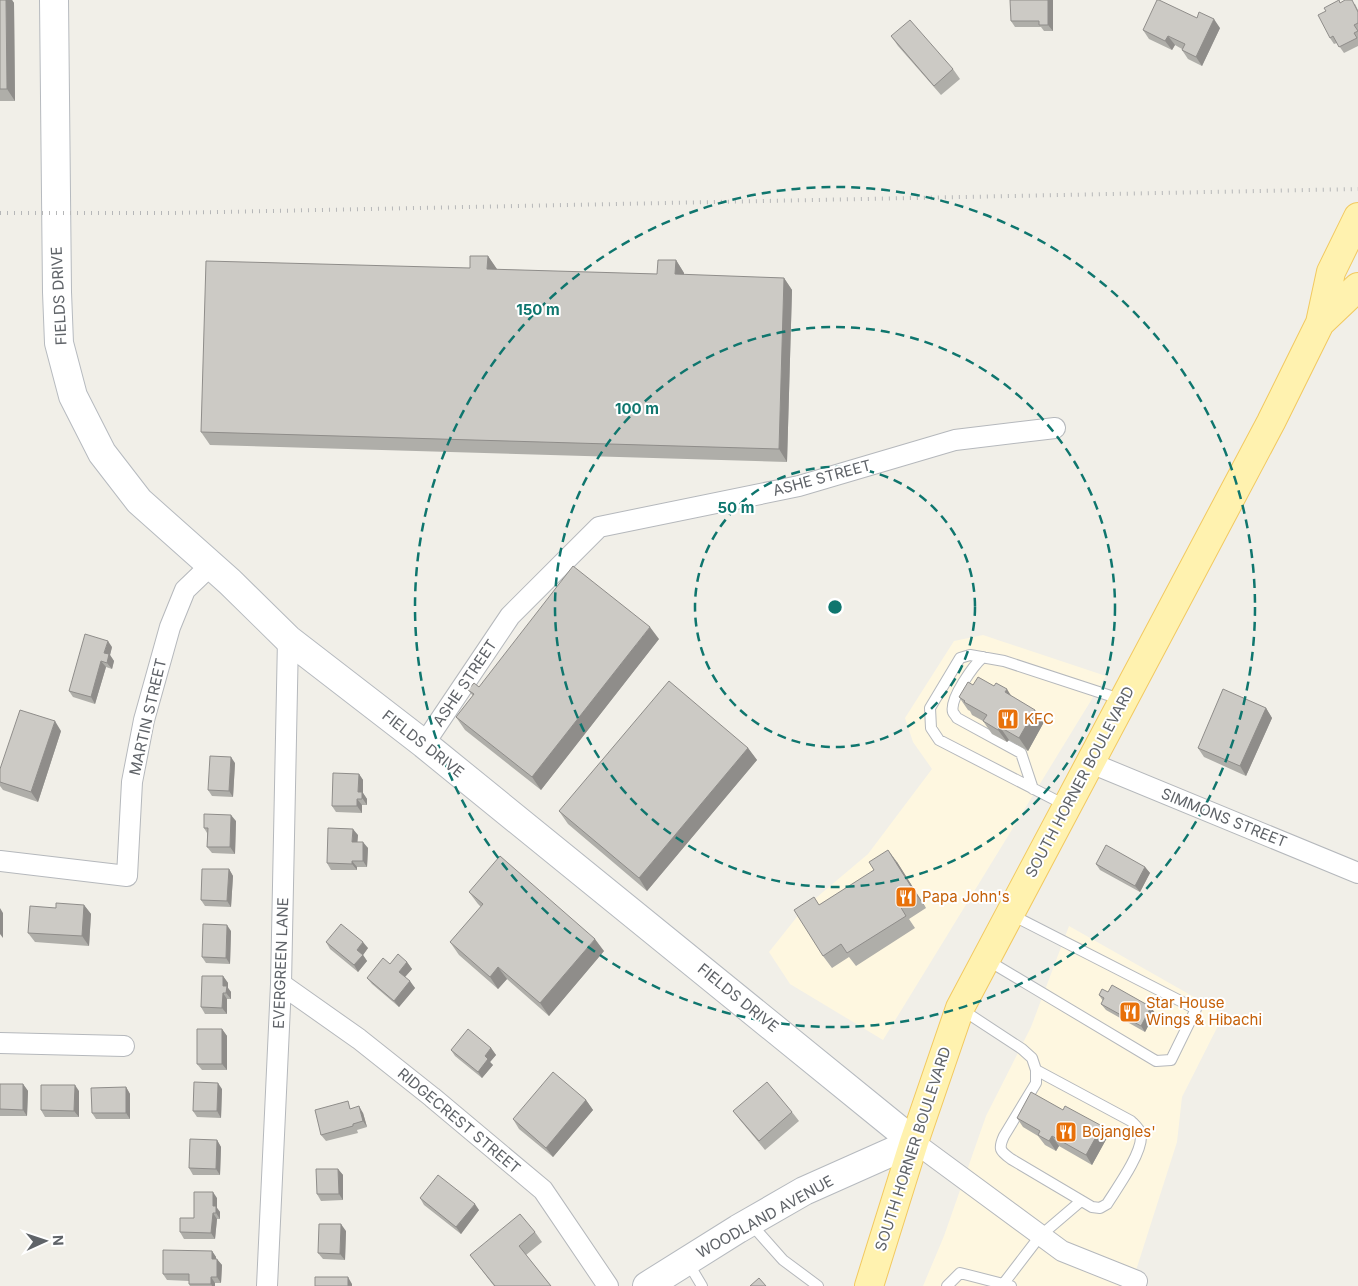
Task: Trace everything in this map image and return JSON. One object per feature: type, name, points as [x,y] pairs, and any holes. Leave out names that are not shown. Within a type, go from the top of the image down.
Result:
[{"type":"main road","name":"SOUTH HORNER BOULEVARD","points":[[869,1286],[914,1142],[960,1008],[1271,422],[1320,322],[1330,272],[1358,217]]},
{"type":"main road","name":"SOUTH HORNER BOULEVARD","points":[[1320,322],[1358,287]]},
{"type":"street","name":"FIELDS DRIVE","points":[[54,0],[59,343],[73,396],[102,453],[139,501],[211,565],[288,639],[424,744],[914,1142],[1062,1251],[1137,1281]]},
{"type":"street","name":"ASHE STREET","points":[[424,744],[510,616],[598,527],[799,486],[955,440],[1055,428]]},
{"type":"street","name":"MARTIN STREET","points":[[0,861],[127,876],[132,782],[144,720],[170,627],[182,599],[186,590],[211,565]]},
{"type":"street","name":"EVERGREEN LANE","points":[[267,1286],[281,984],[288,639]]},
{"type":"street","name":"SIMMONS STREET","points":[[1091,763],[1358,873]]},
{"type":"street","name":"RIDGECREST STREET","points":[[281,984],[358,1039],[417,1085],[543,1190],[608,1286]]},
{"type":"street","points":[[0,1043],[124,1046]]},
{"type":"street","name":"WOODLAND AVENUE","points":[[647,1286],[804,1191],[914,1142]]},
{"type":"lane","points":[[1068,806],[939,740],[931,728],[930,708],[960,658],[970,655],[1004,661],[1124,700]]},
{"type":"lane","points":[[982,657],[974,665],[953,702],[953,712],[957,718],[1020,753],[1033,789]]},
{"type":"lane","points":[[986,960],[1156,1061],[1171,1060],[1196,1010],[1010,914]]},
{"type":"lane","points":[[960,1008],[1022,1049],[1032,1058],[1036,1070],[1036,1083],[1000,1144],[1002,1152],[1081,1202],[1100,1208],[1107,1204],[1139,1151],[1141,1136],[1138,1127],[1131,1121],[1036,1070]]},
{"type":"lane","points":[[947,1286],[960,1273],[1008,1285],[1040,1236],[1081,1202]]},
{"type":"lane","points":[[749,1223],[783,1260],[818,1286]]},
{"type":"lane","points":[[686,1261],[702,1286]]},
{"type":"shaded area","points":[[983,635],[1106,676],[883,1040],[790,984],[769,952],[804,908],[868,854],[932,769],[913,742],[905,718],[954,641]]},
{"type":"shaded area","points":[[1069,926],[1224,1014],[1182,1097],[1177,1142],[1131,1286],[923,1286],[944,1236],[986,1116],[1031,1027]]},
{"type":"building","points":[[0,0],[6,0],[7,89],[0,89]]},
{"type":"building","points":[[1010,0],[1048,0],[1048,25],[1039,25],[1039,21],[1011,21]]},
{"type":"building","points":[[1157,0],[1197,18],[1199,12],[1214,19],[1196,57],[1182,50],[1185,44],[1168,36],[1165,41],[1143,30]]},
{"type":"building","points":[[1339,0],[1340,3],[1345,0],[1352,0],[1358,12],[1358,23],[1354,25],[1358,31],[1354,33],[1357,38],[1339,47],[1333,36],[1330,38],[1318,15],[1326,11],[1324,8]]},
{"type":"building","points":[[910,20],[953,69],[934,86],[891,36]]},
{"type":"building","points":[[470,256],[488,256],[487,269],[657,274],[658,260],[676,260],[675,274],[784,278],[779,449],[201,432],[206,261],[470,268]]},
{"type":"building","points":[[573,566],[650,627],[532,777],[456,717],[474,694],[468,690],[474,683],[479,687]]},
{"type":"building","points":[[85,634],[108,641],[104,653],[109,654],[107,663],[101,661],[91,697],[69,691]]},
{"type":"building","name":"KFC","points":[[978,677],[994,686],[996,683],[1007,689],[1005,692],[1035,710],[1019,738],[1000,727],[998,730],[983,721],[987,715],[964,702],[959,697],[968,682],[973,685]]},
{"type":"building","points":[[669,681],[748,748],[639,878],[559,811]]},
{"type":"building","points":[[1223,689],[1266,708],[1240,766],[1198,748]]},
{"type":"building","points":[[20,710],[55,721],[31,792],[0,782],[0,769]]},
{"type":"building","points":[[210,756],[231,757],[229,791],[208,790]]},
{"type":"building","points":[[333,773],[359,774],[358,792],[362,792],[362,799],[357,799],[357,806],[332,806]]},
{"type":"building","points":[[204,814],[231,815],[230,847],[207,847],[208,828],[204,828]]},
{"type":"building","points":[[328,828],[353,829],[352,842],[363,842],[363,861],[352,861],[352,864],[327,863]]},
{"type":"building","points":[[1106,845],[1145,867],[1135,886],[1096,864]]},
{"type":"building","points":[[888,850],[917,896],[900,906],[906,916],[847,953],[841,944],[823,956],[794,910],[814,897],[819,905],[874,870],[869,862]]},
{"type":"building","points":[[500,856],[595,939],[540,1003],[498,967],[490,977],[450,942],[483,904],[469,892]]},
{"type":"building","points":[[202,869],[229,869],[227,901],[201,900]]},
{"type":"building","points":[[56,903],[84,905],[82,936],[28,933],[30,906],[56,908]]},
{"type":"building","points":[[203,924],[227,925],[226,958],[202,957]]},
{"type":"building","points":[[341,924],[363,942],[357,950],[363,955],[354,965],[326,942]]},
{"type":"building","points":[[398,954],[407,962],[399,972],[410,981],[394,1001],[367,978],[383,958],[390,964]]},
{"type":"building","points":[[202,976],[223,976],[223,986],[227,986],[226,993],[223,993],[222,1008],[201,1007]]},
{"type":"building","name":"Star House Wings & Hibachi","points":[[1112,985],[1151,1007],[1141,1026],[1101,1004],[1104,998],[1099,995],[1102,989],[1108,992]]},
{"type":"building","points":[[197,1029],[222,1029],[222,1064],[197,1064]]},
{"type":"building","points":[[468,1029],[491,1048],[485,1056],[488,1059],[478,1072],[451,1050]]},
{"type":"building","points":[[553,1072],[586,1100],[546,1148],[513,1119]]},
{"type":"building","points":[[194,1082],[218,1083],[217,1111],[193,1111]]},
{"type":"building","points":[[767,1082],[792,1112],[759,1141],[733,1111]]},
{"type":"building","points":[[0,1084],[23,1084],[23,1110],[0,1109]]},
{"type":"building","points":[[41,1085],[75,1085],[74,1111],[41,1110]]},
{"type":"building","points":[[126,1087],[126,1113],[92,1113],[91,1088]]},
{"type":"building","name":"Bojangles'","points":[[1031,1092],[1063,1110],[1065,1106],[1102,1126],[1086,1155],[1052,1136],[1049,1141],[1038,1135],[1040,1131],[1017,1118]]},
{"type":"building","points":[[348,1101],[350,1109],[359,1106],[363,1121],[353,1124],[353,1126],[321,1135],[315,1110]]},
{"type":"building","points":[[190,1139],[217,1140],[216,1169],[189,1168]]},
{"type":"building","points":[[316,1169],[338,1169],[339,1194],[317,1194]]},
{"type":"building","points":[[438,1175],[475,1204],[456,1227],[420,1198]]},
{"type":"building","points":[[194,1192],[213,1192],[213,1206],[216,1206],[216,1213],[213,1213],[211,1233],[180,1232],[180,1218],[194,1218]]},
{"type":"building","points":[[520,1214],[535,1232],[519,1246],[551,1286],[495,1286],[470,1255]]},
{"type":"building","points":[[319,1224],[341,1224],[340,1254],[318,1253]]},
{"type":"building","points":[[163,1250],[212,1251],[212,1259],[217,1259],[217,1277],[211,1277],[211,1284],[189,1284],[189,1274],[163,1274]]},
{"type":"building","points":[[315,1277],[348,1277],[348,1286],[315,1286]]},
{"type":"building","points":[[759,1278],[766,1286],[750,1286]]},
{"type":"railway","points":[[0,213],[171,213],[1358,189]]},
{"type":"place","name":"KFC","points":[[1008,719]]},
{"type":"place","name":"Papa John's","points":[[906,897]]},
{"type":"place","name":"Star House Wings & Hibachi","points":[[1130,1012]]},
{"type":"place","name":"Bojangles'","points":[[1066,1132]]}]
